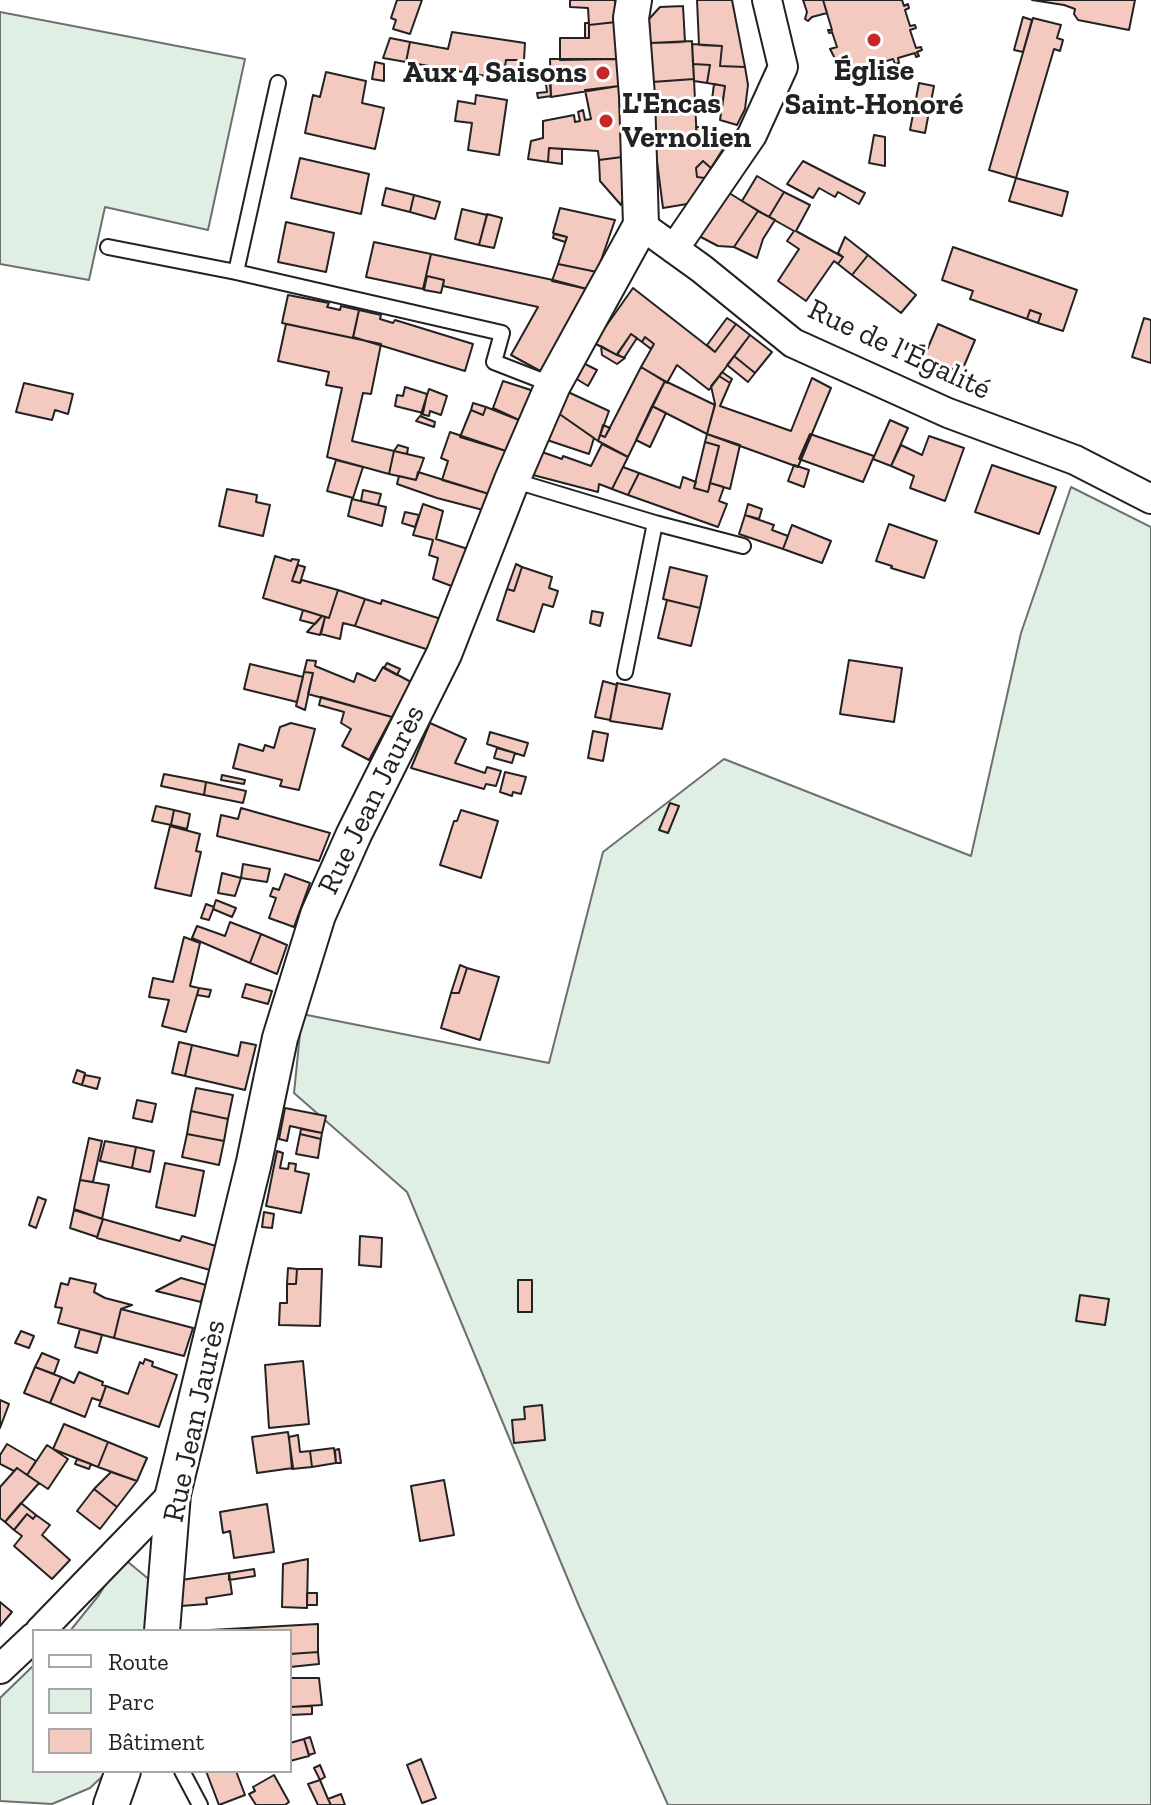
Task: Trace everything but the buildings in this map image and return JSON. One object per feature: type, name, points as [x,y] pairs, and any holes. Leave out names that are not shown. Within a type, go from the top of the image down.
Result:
[{"type":"street","points":[[634,0],[631,18],[641,225]]},
{"type":"street","points":[[674,249],[752,135],[783,67],[767,0]]},
{"type":"street","name":"Rue de l'Égalité","points":[[641,225],[793,343],[948,413],[1075,460],[1151,499]]},
{"type":"street","name":"Rue Jean Jaurès","points":[[162,1629],[173,1494],[254,1162],[280,1038],[318,915],[360,819],[444,654],[553,385],[641,225]]},
{"type":"street","points":[[42,1629],[173,1494]]},
{"type":"street","points":[[0,1669],[32,1639]]},
{"type":"street","points":[[111,1805],[122,1773]]},
{"type":"lane","points":[[236,272],[278,83]]},
{"type":"lane","points":[[108,247],[236,272],[502,333],[494,362],[553,385]]},
{"type":"lane","points":[[512,480],[743,546]]},
{"type":"lane","points":[[625,672],[655,523]]},
{"type":"lane","points":[[183,1773],[200,1805]]},
{"type":"green space","points":[[0,12],[245,59],[208,230],[105,207],[89,280],[0,264]]},
{"type":"green space","points":[[1071,487],[1151,527],[1151,1805],[668,1805],[579,1606],[407,1192],[294,1093],[302,1014],[549,1063],[603,852],[724,759],[971,856],[1021,633]]},
{"type":"green space","points":[[122,1557],[151,1581],[149,1629],[72,1629],[99,1595]]},
{"type":"green space","points":[[32,1667],[32,1773],[106,1773],[90,1788],[52,1804],[0,1801],[0,1698]]},
{"type":"place","name":"Église Saint-Honoré","points":[[874,40]]},
{"type":"place","name":"Aux 4 Saisons","points":[[603,73]]},
{"type":"place","name":"L'Encas Vernolien","points":[[606,121]]}]
